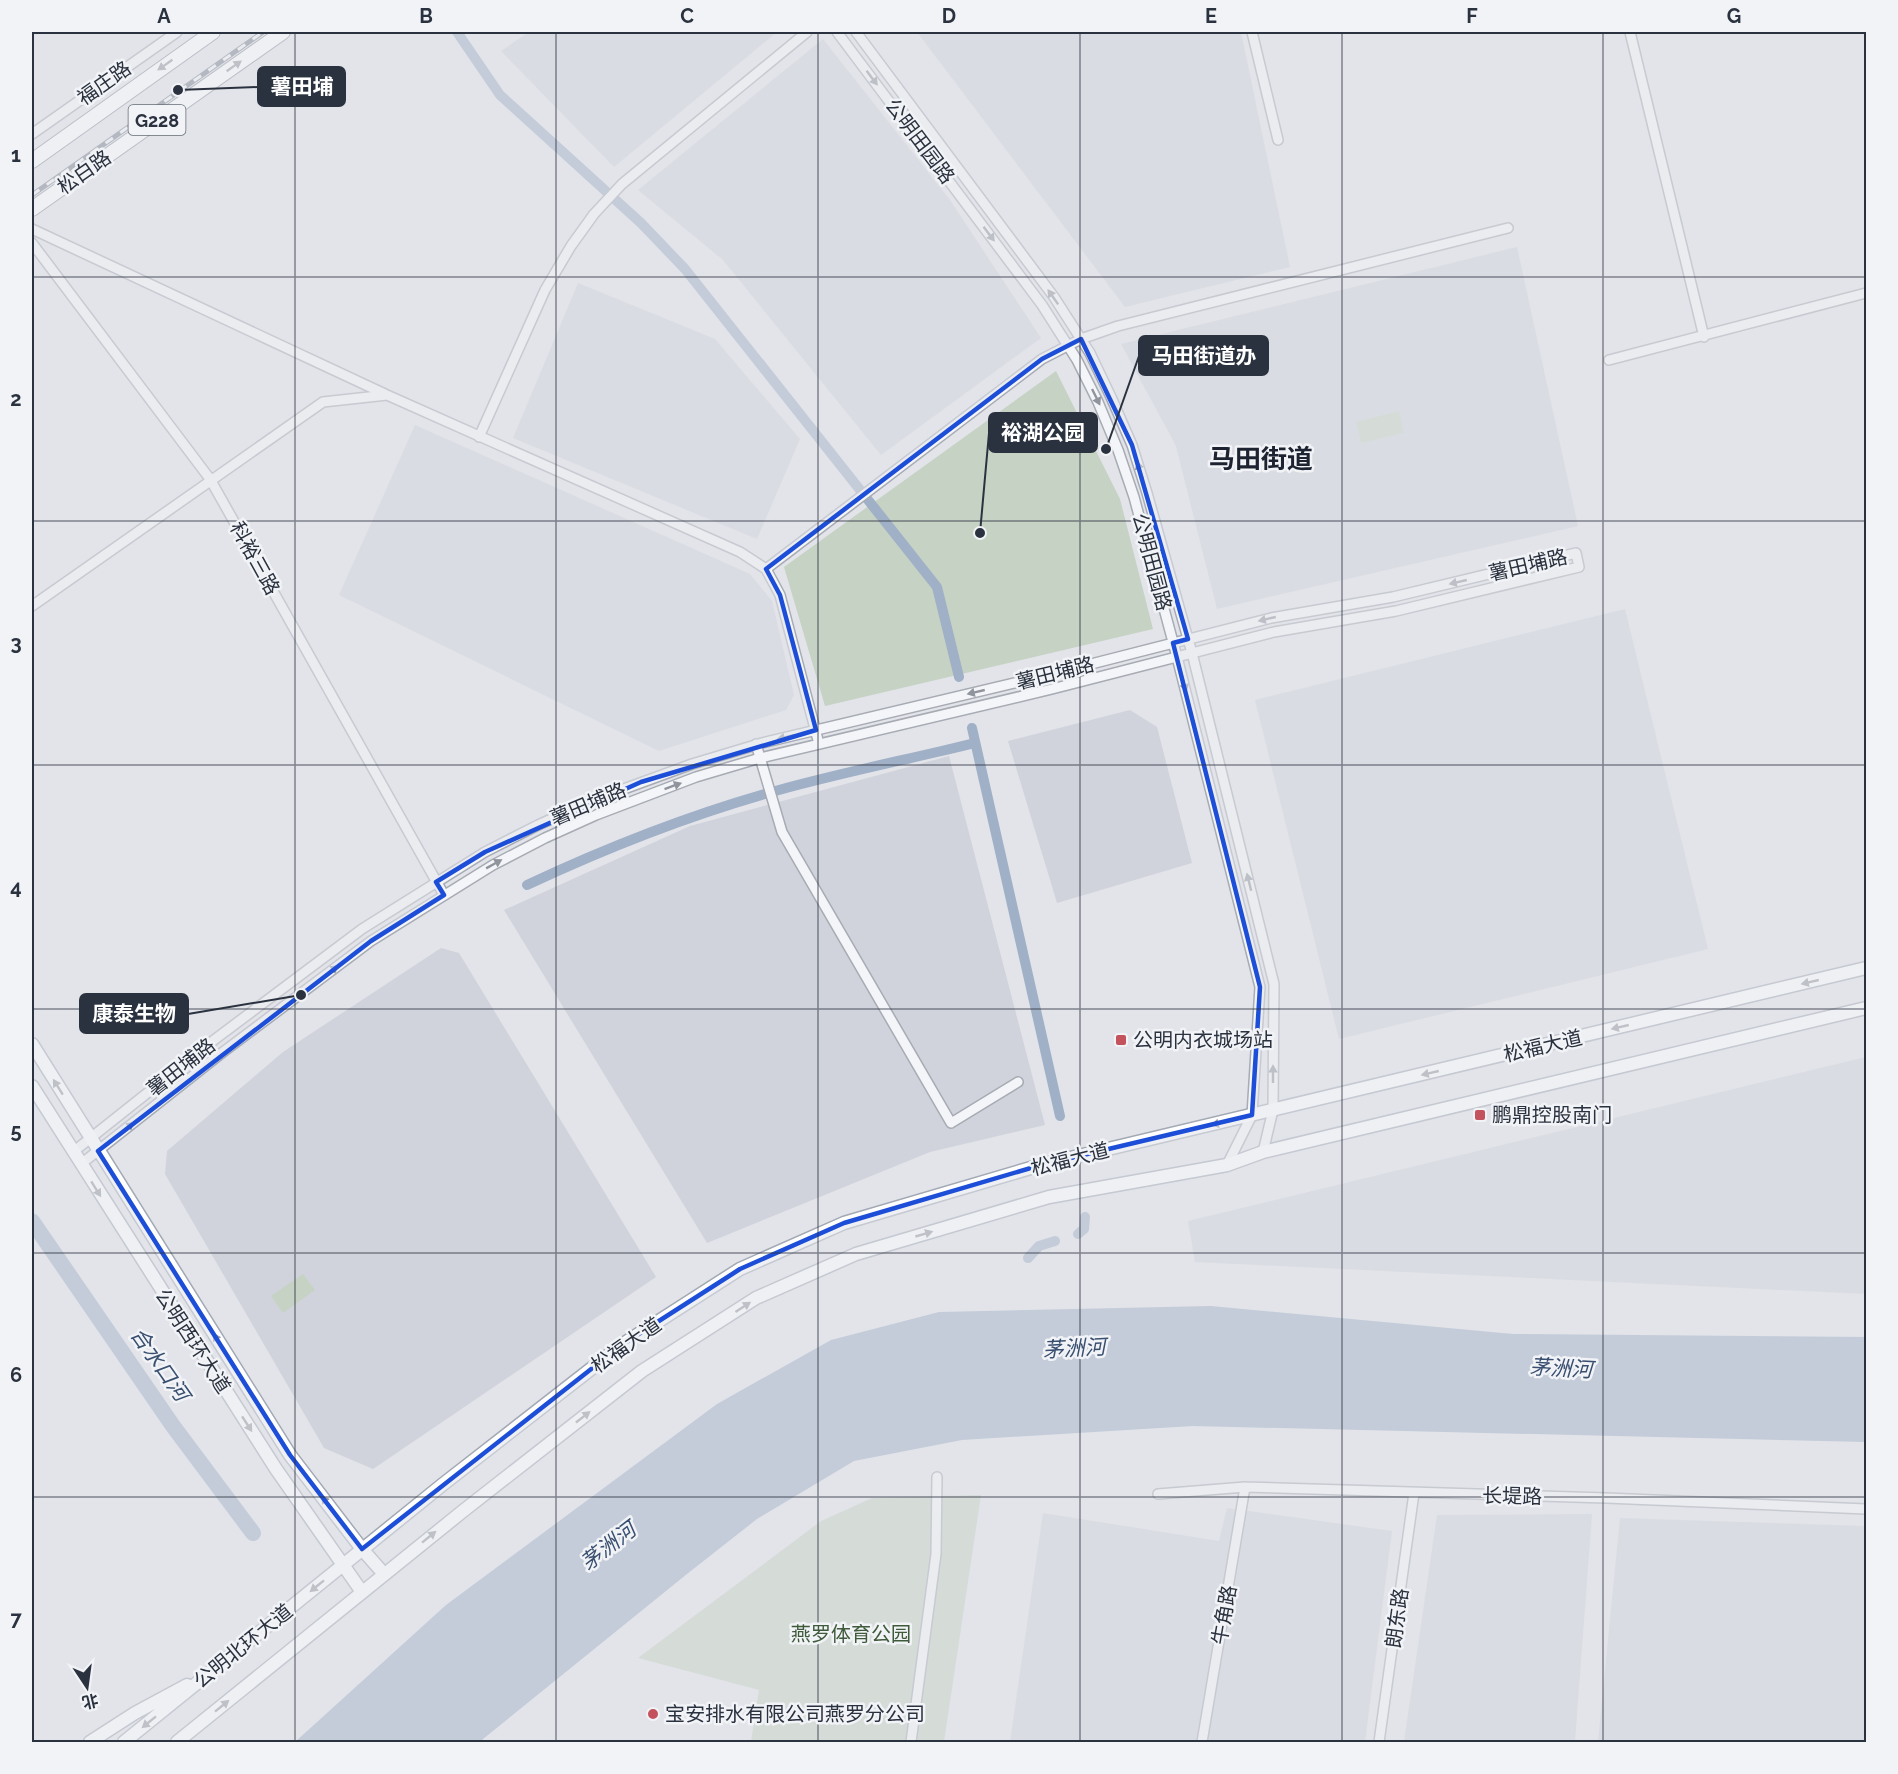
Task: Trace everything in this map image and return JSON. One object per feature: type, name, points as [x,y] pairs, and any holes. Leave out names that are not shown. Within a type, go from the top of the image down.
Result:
[{"type":"highway","name":"松白路","points":[[32,161],[213,32]]},
{"type":"highway","name":"松白路","points":[[32,209],[283,32]]},
{"type":"main road","name":"松福大道","points":[[362,1549],[623,1344],[740,1269],[855,1220],[1041,1165],[1866,968]]},
{"type":"main road","name":"松福大道","points":[[384,1574],[462,1510],[642,1371],[756,1298],[856,1254],[1049,1197],[1227,1165],[1263,1152],[1866,1008]]},
{"type":"main road","name":"公明西环大道","points":[[32,1044],[290,1455],[384,1574]]},
{"type":"main road","name":"公明西环大道","points":[[32,1086],[276,1469],[362,1592]]},
{"type":"main road","name":"公明北环大道","points":[[124,1743],[362,1549]]},
{"type":"main road","name":"公明北环大道","points":[[177,1743],[384,1574]]},
{"type":"main road","points":[[90,1743],[135,1713],[214,1670]]},
{"type":"street","name":"福庄路","points":[[32,134],[177,32]]},
{"type":"street","points":[[479,437],[545,290],[571,246],[594,214],[622,184],[807,32]]},
{"type":"street","name":"公明田园路","points":[[837,32],[1042,305],[1068,345],[1098,402],[1118,450],[1134,497],[1177,657],[1260,987],[1252,1115],[1227,1165]]},
{"type":"street","name":"公明田园路","points":[[856,32],[1054,297],[1081,339],[1111,396],[1132,445],[1148,493],[1192,653],[1274,984],[1273,1110],[1263,1152]]},
{"type":"street","points":[[1252,32],[1278,140]]},
{"type":"street","points":[[1630,32],[1704,337]]},
{"type":"street","points":[[766,569],[1042,359],[1081,339],[1130,323],[1508,228]]},
{"type":"street","points":[[32,229],[479,437],[740,552],[766,569],[780,595],[819,744]]},
{"type":"street","name":"科裕三路","points":[[32,243],[211,481],[444,895]]},
{"type":"street","points":[[1609,360],[1866,293]]},
{"type":"street","points":[[32,606],[323,402],[387,395]]},
{"type":"street","name":"薯田埔路","points":[[73,1152],[214,1040],[362,929],[485,852],[591,801],[692,764],[756,744],[1271,618],[1393,597],[1576,553],[1580,567],[1396,611],[1274,632],[1052,689],[760,758],[696,777],[596,815],[493,865],[371,941],[223,1052],[81,1164]]},
{"type":"street","points":[[756,744],[782,832],[951,1123],[1018,1082]]},
{"type":"street","points":[[912,1743],[936,1554],[937,1477]]},
{"type":"street","name":"长堤路","points":[[1158,1494],[1245,1487],[1866,1509]]},
{"type":"street","name":"牛角路","points":[[1202,1743],[1245,1487]]},
{"type":"street","name":"朗东路","points":[[1379,1743],[1414,1493]]},
{"type":"highlighted area","points":[[1081,339],[1132,445],[1188,639],[1173,643],[1260,987],[1252,1115],[1041,1165],[844,1223],[740,1269],[623,1344],[362,1549],[290,1455],[98,1151],[371,941],[444,895],[436,882],[485,852],[641,782],[816,730],[780,595],[766,569],[1042,359]]},
{"type":"shaded area","points":[[529,32],[777,32],[614,167],[501,51]]},
{"type":"shaded area","points":[[917,32],[1241,32],[1290,267],[1125,307]]},
{"type":"shaded area","points":[[823,39],[950,200],[1041,338],[881,455],[723,260],[638,190]]},
{"type":"shaded area","points":[[1517,247],[1578,526],[1217,609],[1176,446],[1121,344]]},
{"type":"shaded area","points":[[578,283],[715,339],[800,439],[757,539],[513,438]]},
{"type":"shaded area","points":[[415,425],[750,574],[772,601],[794,695],[786,710],[659,751],[339,595]]},
{"type":"shaded area","points":[[1625,609],[1708,949],[1339,1039],[1255,700]]},
{"type":"shaded area","points":[[1130,710],[1157,727],[1192,863],[1057,903],[1008,741]]},
{"type":"shaded area","points":[[949,756],[1045,1125],[930,1152],[707,1243],[504,910],[690,826]]},
{"type":"shaded area","points":[[441,948],[459,953],[656,1277],[373,1469],[324,1448],[165,1174],[167,1151],[283,1052]]},
{"type":"shaded area","points":[[1866,1057],[1866,1294],[1195,1262],[1188,1221]]},
{"type":"shaded area","points":[[1227,1508],[1392,1531],[1365,1742],[1010,1742],[1043,1513],[1219,1541]]},
{"type":"shaded area","points":[[1592,1514],[1575,1742],[1404,1742],[1437,1515]]},
{"type":"shaded area","points":[[1620,1518],[1866,1526],[1866,1742],[1598,1742]]},
{"type":"green space","points":[[1056,371],[1120,499],[1153,629],[825,706],[784,567]]},
{"type":"green space","points":[[1399,411],[1404,433],[1361,443],[1356,422]]},
{"type":"green space","points":[[303,1274],[315,1290],[283,1313],[271,1296]]},
{"type":"green space","name":"燕罗体育公园","points":[[981,1495],[944,1742],[751,1742],[759,1690],[638,1658],[821,1521],[872,1498]]},
{"type":"water","name":"茅洲河","points":[[1211,1306],[1513,1334],[1866,1337],[1866,1442],[1193,1426],[962,1440],[854,1461],[757,1519],[482,1742],[295,1742],[446,1605],[717,1404],[831,1340],[939,1312]]},
{"type":"waterway","points":[[457,32],[500,95],[641,223],[685,269],[937,587],[959,677]]},
{"type":"waterway","points":[[972,728],[1060,1116]]},
{"type":"waterway","points":[[527,885],[651,832],[747,799],[828,777],[975,743]]},
{"type":"waterway","points":[[1078,1234],[1084,1229],[1085,1217]]},
{"type":"waterway","name":"合水口河","points":[[32,1221],[173,1426],[253,1533]]},
{"type":"waterway","points":[[1028,1258],[1039,1246],[1055,1241]]},
{"type":"railway","points":[[32,195],[263,32]]},
{"type":"place","name":"薯田埔","points":[[178,90]]},
{"type":"place","name":"马田街道办","points":[[1106,449]]},
{"type":"place","name":"裕湖公园","points":[[980,533]]},
{"type":"place","name":"康泰生物","points":[[301,995]]},
{"type":"place","name":"公明内衣城场站","points":[[1121,1040]]},
{"type":"place","name":"鹏鼎控股南门","points":[[1480,1115]]},
{"type":"place","name":"宝安排水有限公司燕罗分公司","points":[[653,1714]]},
{"type":"district","name":"马田街道","points":[[1261,459]]}]
